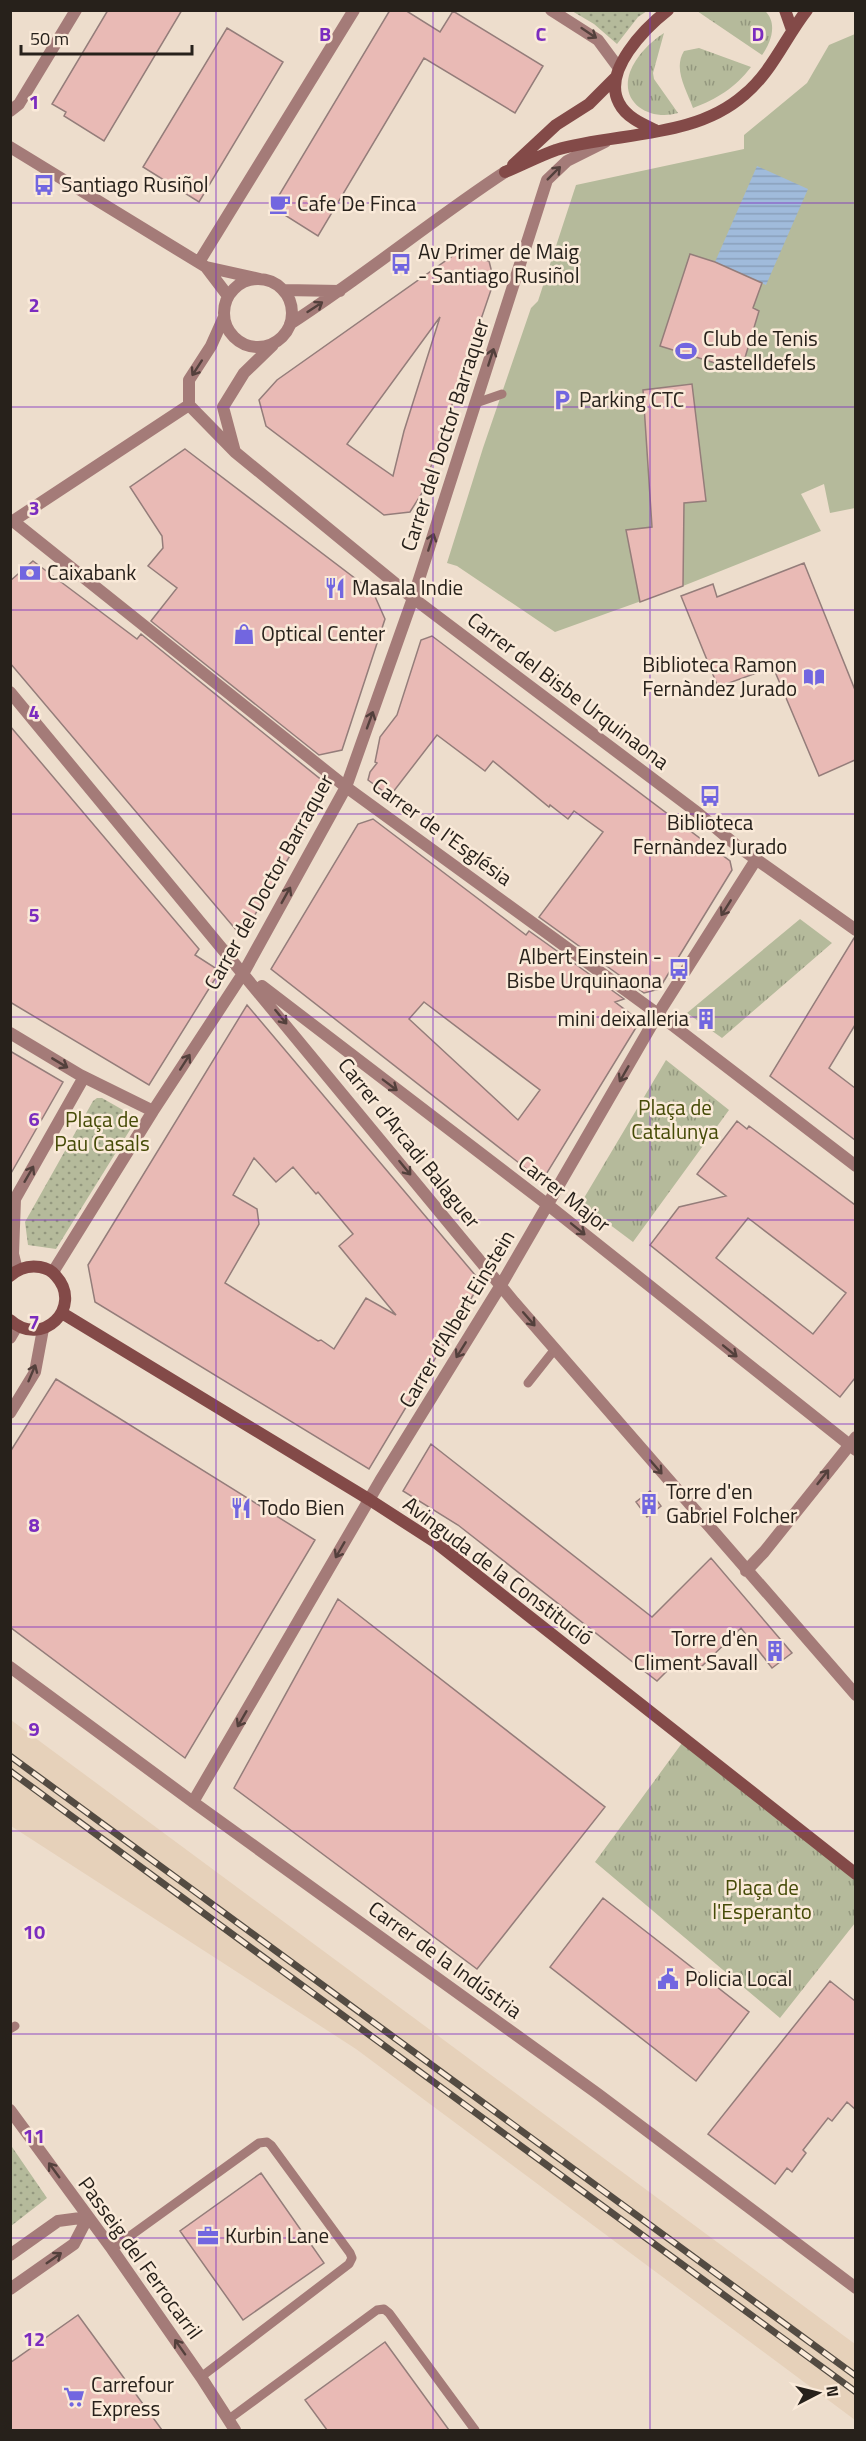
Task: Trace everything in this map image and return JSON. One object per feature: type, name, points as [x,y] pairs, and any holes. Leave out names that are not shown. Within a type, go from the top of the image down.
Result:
[{"type":"street","points":[[10,111],[19,104],[76,10]]},
{"type":"street","points":[[202,264],[354,10]]},
{"type":"street","points":[[551,10],[598,40],[617,73],[618,102],[635,121],[655,130]]},
{"type":"street","points":[[235,452],[224,407],[244,373],[280,338],[290,324],[341,291],[450,208],[505,172],[556,125],[589,104],[617,73],[642,32],[668,10]]},
{"type":"street","points":[[785,10],[792,30]]},
{"type":"street","points":[[505,172],[557,150],[686,126],[712,116],[744,96],[768,70],[807,10]]},
{"type":"street","name":"Carrer del Doctor Barraquer","points":[[153,1111],[244,972],[346,787],[413,598],[547,180],[567,160],[607,141]]},
{"type":"street","points":[[10,147],[202,264],[277,284],[284,290],[291,306],[290,324]]},
{"type":"street","points":[[202,264],[228,296]]},
{"type":"street","points":[[260,279],[242,283],[228,296],[223,309],[227,327],[233,336],[251,346],[272,344],[280,338]]},
{"type":"street","points":[[284,290],[341,291]]},
{"type":"street","points":[[12,520],[189,405],[189,380],[211,346],[224,317]]},
{"type":"street","name":"Carrer del Bisbe Urquinaona","points":[[189,405],[235,452],[413,598],[736,844],[855,930]]},
{"type":"street","name":"Carrer de l'Església","points":[[12,520],[346,787],[658,1014],[855,1166]]},
{"type":"street","name":"Carrer d'Arcadi Balaguer","points":[[10,692],[501,1285],[855,1695]]},
{"type":"street","name":"Carrer d'Albert Einstein","points":[[193,1802],[370,1500],[501,1285],[658,1014],[757,858]]},
{"type":"street","name":"Carrer Major","points":[[244,972],[548,1205],[853,1444]]},
{"type":"street","points":[[10,1033],[84,1077],[153,1111],[53,1272]]},
{"type":"street","points":[[14,1273],[15,1199],[84,1077]]},
{"type":"street","points":[[10,1338],[14,1323],[32,1330],[43,1329],[55,1323],[66,1302],[65,1290],[53,1272],[42,1267],[26,1266],[14,1273]]},
{"type":"street","name":"Avinguda de la Constitució","points":[[62,1313],[370,1500],[440,1547],[855,1874]]},
{"type":"street","points":[[10,1413],[35,1372],[43,1329]]},
{"type":"street","points":[[746,1571],[853,1444]]},
{"type":"street","name":"Carrer de la Indústria","points":[[10,1667],[598,2094],[855,2288]]},
{"type":"street","name":"Passeig del Ferrocarril","points":[[10,2110],[112,2249],[235,2430]]},
{"type":"street","points":[[10,2255],[58,2221],[88,2217]]},
{"type":"street","points":[[10,2289],[74,2244],[88,2217]]},
{"type":"lane","points":[[476,403],[502,394]]},
{"type":"lane","points":[[528,1383],[555,1349]]},
{"type":"lane","points":[[112,2249],[259,2143],[267,2142],[350,2253],[352,2258],[349,2264],[201,2377]]},
{"type":"lane","points":[[229,2419],[377,2310],[384,2309],[390,2313],[475,2430]]},
{"type":"shaded area","points":[[11,1720],[855,2344],[855,2420],[356,2049],[11,1826]]},
{"type":"green space","points":[[572,11],[647,11],[638,17],[617,44],[594,24]]},
{"type":"green space","points":[[697,11],[765,11],[772,27],[768,45],[762,55]]},
{"type":"green space","points":[[664,33],[653,73],[654,79],[678,113],[668,115],[648,112],[640,107],[629,93],[628,83],[630,72],[640,55]]},
{"type":"green space","name":"Club de Tenis Castelldefels","points":[[855,34],[855,508],[830,513],[824,484],[801,494],[821,531],[683,586],[555,632],[457,566],[447,563],[483,448],[531,308],[538,301],[576,185],[744,149],[744,135],[807,83],[829,45]]},
{"type":"green space","points":[[699,48],[751,67],[725,92],[693,108],[682,79],[680,65],[684,51]]},
{"type":"green space","points":[[800,919],[832,943],[722,1038],[687,1013]]},
{"type":"green space","name":"Plaça de Catalunya","points":[[666,1060],[729,1110],[633,1242],[581,1203]]},
{"type":"green space","name":"Plaça de Pau Casals","points":[[102,1098],[130,1114],[133,1125],[56,1249],[28,1245],[25,1222],[93,1101]]},
{"type":"green space","name":"Plaça de l'Esperanto","points":[[685,1739],[855,1874],[855,1923],[780,2018],[595,1862]]},
{"type":"green space","points":[[10,2144],[47,2198],[11,2226],[10,2226]]},
{"type":"water","points":[[757,166],[808,189],[766,285],[715,262]]},
{"type":"building","points":[[108,10],[182,10],[104,141],[64,116],[66,112],[52,104]]},
{"type":"building","points":[[390,10],[405,10],[440,32],[453,11],[543,66],[515,113],[424,58],[318,236],[272,207]]},
{"type":"building","points":[[227,28],[283,62],[199,202],[143,167]]},
{"type":"building","points":[[458,252],[475,253],[479,259],[489,261],[494,281],[422,493],[410,512],[384,515],[266,426],[259,400],[277,380]],"holes":[[[440,317],[404,431],[393,476],[347,444]]]},
{"type":"building","points":[[690,254],[715,262],[762,283],[753,308],[759,311],[741,371],[660,346]]},
{"type":"building","points":[[692,384],[706,501],[684,503],[683,586],[640,602],[626,530],[652,527],[643,390]]},
{"type":"building","points":[[185,449],[373,592],[385,619],[342,750],[319,755],[151,621],[177,588],[148,566],[163,548],[162,536],[130,487]]},
{"type":"building","points":[[33,561],[137,639],[141,634],[324,782],[326,795],[253,918],[237,931],[10,663],[10,581]]},
{"type":"building","name":"Biblioteca Ramon Fernàndez Jurado","points":[[804,563],[855,690],[855,760],[819,776],[773,667],[718,687],[681,596],[713,584],[717,597]]},
{"type":"building","points":[[432,636],[730,861],[732,870],[659,989],[644,993],[539,917],[603,832],[574,811],[568,819],[550,805],[549,807],[493,761],[485,771],[437,735],[390,796],[368,780],[370,772],[377,763],[375,762],[380,737],[397,715],[421,640]]},
{"type":"building","points":[[10,726],[199,949],[195,955],[220,971],[149,1085],[10,1002]]},
{"type":"building","points":[[373,819],[526,935],[529,931],[624,999],[615,1002],[636,1018],[637,1026],[542,1181],[271,969],[358,824]],"holes":[[[424,1002],[540,1090],[518,1120],[409,1019]]]},
{"type":"building","points":[[854,938],[855,1025],[829,1068],[855,1088],[855,1140],[770,1076]]},
{"type":"building","points":[[247,1005],[481,1282],[369,1469],[95,1302],[88,1265]],"holes":[[[254,1158],[276,1182],[293,1167],[316,1194],[318,1192],[353,1234],[339,1246],[396,1315],[366,1298],[334,1349],[225,1283],[259,1224],[257,1209],[233,1195]]]},
{"type":"building","points":[[10,1051],[63,1082],[10,1175]]},
{"type":"building","points":[[737,1121],[747,1129],[749,1126],[855,1205],[855,1378],[840,1397],[650,1245],[679,1207],[726,1196],[697,1174]],"holes":[[[748,1218],[846,1293],[813,1334],[716,1258]]]},
{"type":"building","points":[[56,1379],[315,1540],[185,1758],[10,1627],[10,1452]]},
{"type":"building","points":[[431,1444],[652,1617],[711,1558],[792,1653],[772,1668],[741,1628],[700,1668],[695,1664],[690,1671],[678,1660],[657,1681],[458,1525],[403,1491]]},
{"type":"building","name":"Torre d'en Gabriel Folcher","points":[[650,1491],[661,1506],[647,1517],[636,1502]]},
{"type":"building","points":[[338,1599],[605,1807],[477,1969],[234,1788]]},
{"type":"building","points":[[603,1898],[749,2012],[696,2081],[550,1967]]},
{"type":"building","points":[[830,1981],[855,2001],[855,2109],[847,2102],[832,2121],[828,2118],[803,2150],[806,2153],[792,2172],[787,2168],[775,2184],[708,2134]]},
{"type":"building","points":[[261,2173],[324,2263],[243,2320],[180,2231]]},
{"type":"building","name":"Carrefour Express","points":[[78,2315],[162,2430],[10,2430],[10,2363]]},
{"type":"building","points":[[385,2342],[449,2430],[327,2430],[305,2400]]},
{"type":"railway","points":[[10,1756],[856,2376]]},
{"type":"railway","points":[[10,1771],[856,2392]]},
{"type":"place","name":"Santiago Rusiñol","points":[[44,185]]},
{"type":"place","name":"Cafe De Finca","points":[[280,204]]},
{"type":"place","name":"Av Primer de Maig - Santiago Rusiñol","points":[[401,264]]},
{"type":"place","name":"Club de Tenis Castelldefels","points":[[686,351]]},
{"type":"place","name":"Parking CTC","points":[[562,400]]},
{"type":"place","name":"Caixabank","points":[[30,573]]},
{"type":"place","name":"Masala Indie","points":[[335,588]]},
{"type":"place","name":"Optical Center","points":[[244,634]]},
{"type":"place","name":"Biblioteca Ramon Fernàndez Jurado","points":[[814,677]]},
{"type":"place","name":"Biblioteca Fernàndez Jurado","points":[[710,796]]},
{"type":"place","name":"Albert Einstein - Bisbe Urquinaona","points":[[679,969]]},
{"type":"place","name":"mini deixalleria","points":[[706,1019]]},
{"type":"place","name":"Torre d'en Gabriel Folcher","points":[[649,1504]]},
{"type":"place","name":"Todo Bien","points":[[241,1508]]},
{"type":"place","name":"Torre d'en Climent Savall","points":[[775,1651]]},
{"type":"place","name":"Policia Local","points":[[668,1979]]},
{"type":"place","name":"Kurbin Lane","points":[[208,2236]]},
{"type":"place","name":"Carrefour Express","points":[[74,2397]]}]
